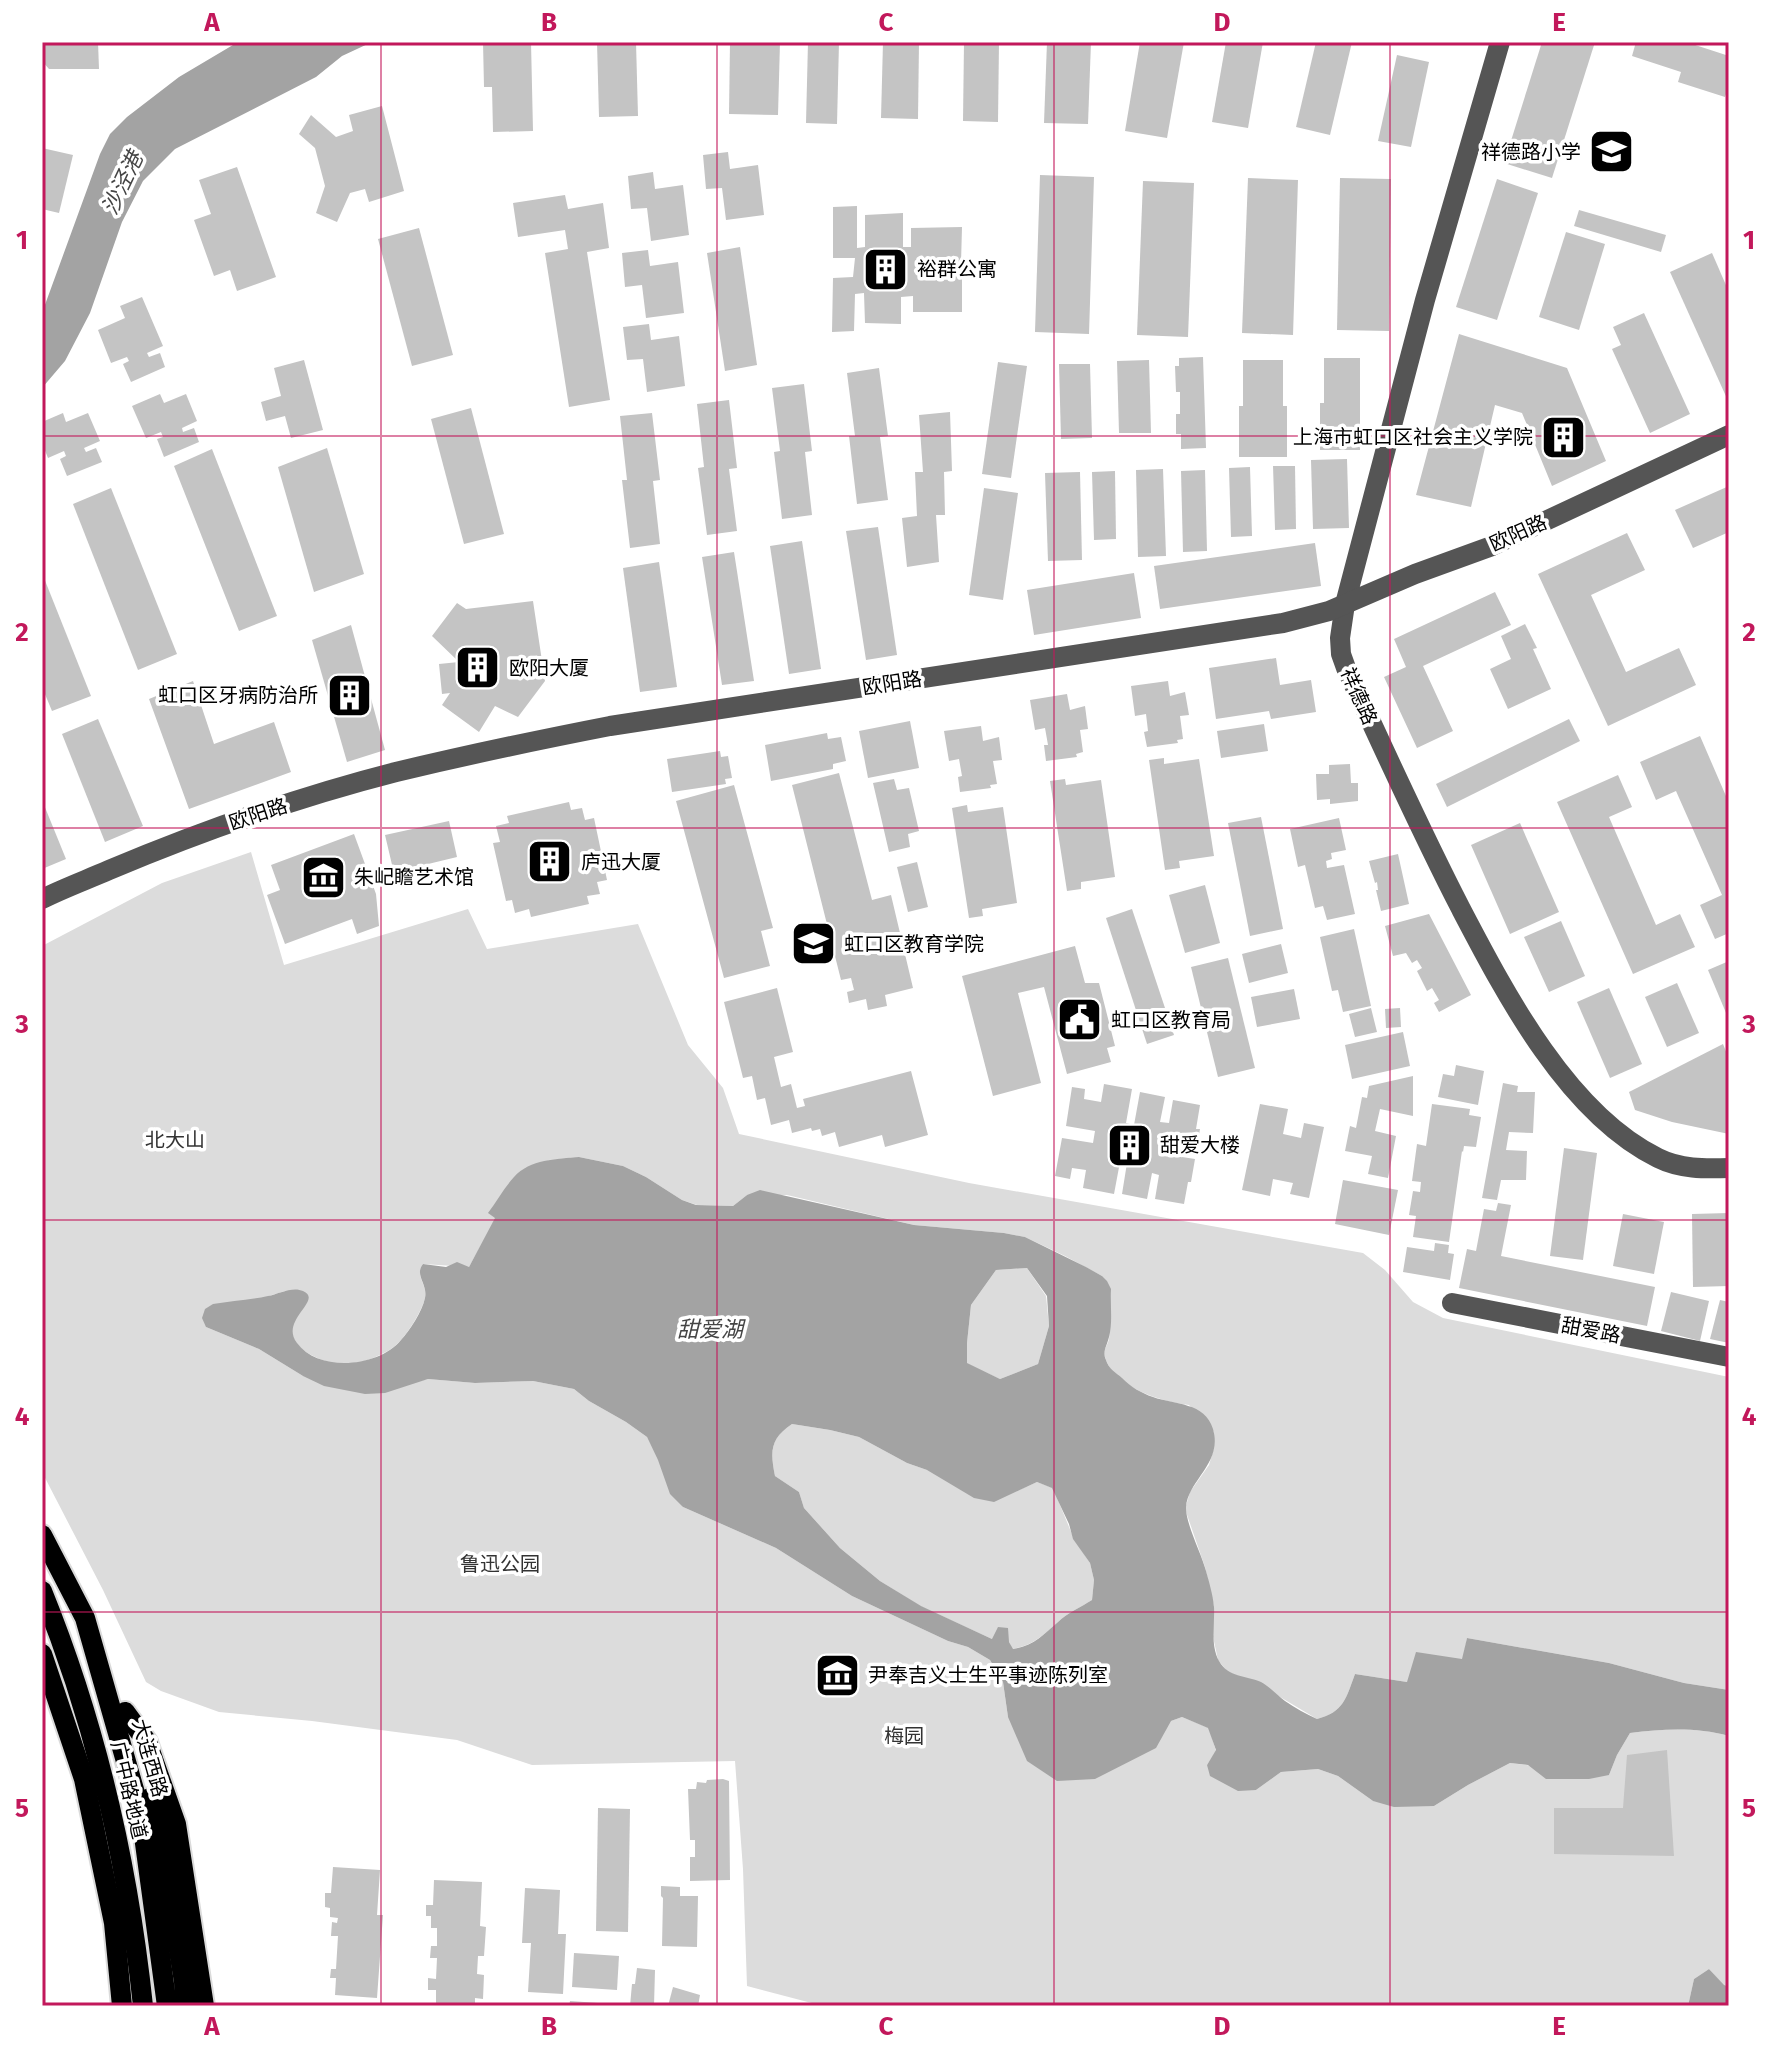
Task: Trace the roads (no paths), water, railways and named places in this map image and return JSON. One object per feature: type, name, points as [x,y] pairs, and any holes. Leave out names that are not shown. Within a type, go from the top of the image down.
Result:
[{"type":"main road","name":"大连西路","points":[[42,1535],[85,1618],[141,1814],[167,2006]]},
{"type":"main road","name":"广中路地道","points":[[42,1591],[97,1750],[132,1926],[143,2006]]},
{"type":"main road","name":"广中路地道","points":[[85,1618],[125,1712],[160,1834],[184,1982],[185,2006]]},
{"type":"main road","points":[[42,1654],[84,1779],[114,1923],[122,2006]]},
{"type":"main road","points":[[125,1712],[147,1742],[176,1824],[204,2006]]},
{"type":"street","name":"祥德路","points":[[1500,42],[1425,300],[1345,604],[1341,654],[1439,865],[1483,951],[1530,1032],[1556,1067],[1613,1128],[1657,1158],[1679,1167],[1729,1168]]},
{"type":"street","name":"欧阳路","points":[[42,899],[156,850],[269,809],[394,773],[500,748],[610,726],[1314,616],[1492,546],[1729,435]]},
{"type":"street","name":"甜爱路","points":[[1452,1303],[1729,1357]]},
{"type":"water","name":"沙泾港","points":[[238,42],[372,42],[342,56],[316,77],[175,149],[143,181],[122,222],[90,313],[65,361],[42,388],[42,313],[110,134],[179,77]]},
{"type":"water","name":"甜爱湖","points":[[579,1157],[623,1166],[696,1205],[733,1206],[760,1190],[914,1225],[1025,1237],[1102,1276],[1111,1289],[1111,1325],[1104,1354],[1108,1365],[1140,1392],[1196,1409],[1209,1420],[1213,1429],[1213,1452],[1192,1488],[1186,1507],[1212,1593],[1216,1655],[1228,1670],[1261,1682],[1309,1715],[1317,1719],[1339,1708],[1355,1674],[1407,1682],[1416,1652],[1462,1659],[1467,1638],[1609,1663],[1684,1683],[1729,1690],[1729,1736],[1680,1730],[1630,1733],[1609,1775],[1589,1779],[1546,1779],[1528,1765],[1510,1763],[1434,1806],[1394,1807],[1373,1801],[1338,1776],[1318,1769],[1281,1772],[1256,1790],[1238,1791],[1210,1776],[1207,1765],[1216,1750],[1208,1728],[1182,1717],[1171,1721],[1156,1748],[1095,1779],[1057,1781],[1027,1761],[1008,1717],[1003,1682],[990,1660],[968,1647],[948,1641],[852,1596],[776,1548],[683,1507],[670,1494],[647,1437],[574,1389],[533,1381],[475,1383],[428,1379],[385,1393],[365,1394],[324,1386],[259,1349],[206,1327],[202,1318],[205,1309],[213,1304],[299,1290],[308,1295],[308,1300],[293,1326],[293,1335],[307,1353],[319,1359],[349,1363],[379,1356],[401,1340],[421,1309],[425,1298],[420,1272],[423,1264],[446,1267],[457,1262],[469,1267],[495,1218],[488,1213],[520,1171],[536,1163]],"holes":[[[1027,1268],[1047,1296],[1049,1326],[1038,1364],[1000,1379],[967,1363],[971,1305],[996,1270]],[[792,1424],[859,1437],[907,1463],[927,1470],[974,1498],[994,1502],[1037,1482],[1052,1488],[1073,1539],[1090,1563],[1094,1580],[1092,1600],[1033,1643],[1013,1649],[1008,1628],[998,1627],[992,1639],[921,1606],[880,1581],[840,1548],[804,1508],[799,1492],[775,1476],[773,1446],[779,1435]]]},
{"type":"water","points":[[1709,1969],[1729,1987],[1729,2006],[1688,2006],[1694,1979]]},
{"type":"place","name":"祥德路小学","points":[[1612,152]]},
{"type":"place","name":"裕群公寓","points":[[886,269]]},
{"type":"place","name":"上海市虹口区社会主义学院","points":[[1564,437]]},
{"type":"place","name":"欧阳大厦","points":[[478,668]]},
{"type":"place","name":"虹口区牙病防治所","points":[[349,695]]},
{"type":"place","name":"庐迅大厦","points":[[550,862]]},
{"type":"place","name":"朱屺瞻艺术馆","points":[[323,877]]},
{"type":"place","name":"虹口区教育学院","points":[[813,944]]},
{"type":"place","name":"虹口区教育局","points":[[1080,1020]]},
{"type":"place","name":"甜爱大楼","points":[[1129,1145]]},
{"type":"place","name":"尹奉吉义士生平事迹陈列室","points":[[837,1675]]},
{"type":"park label","name":"北大山","points":[[175,1140]]},
{"type":"park label","name":"鲁迅公园","points":[[500,1564]]},
{"type":"park label","name":"梅园","points":[[904,1736]]}]
